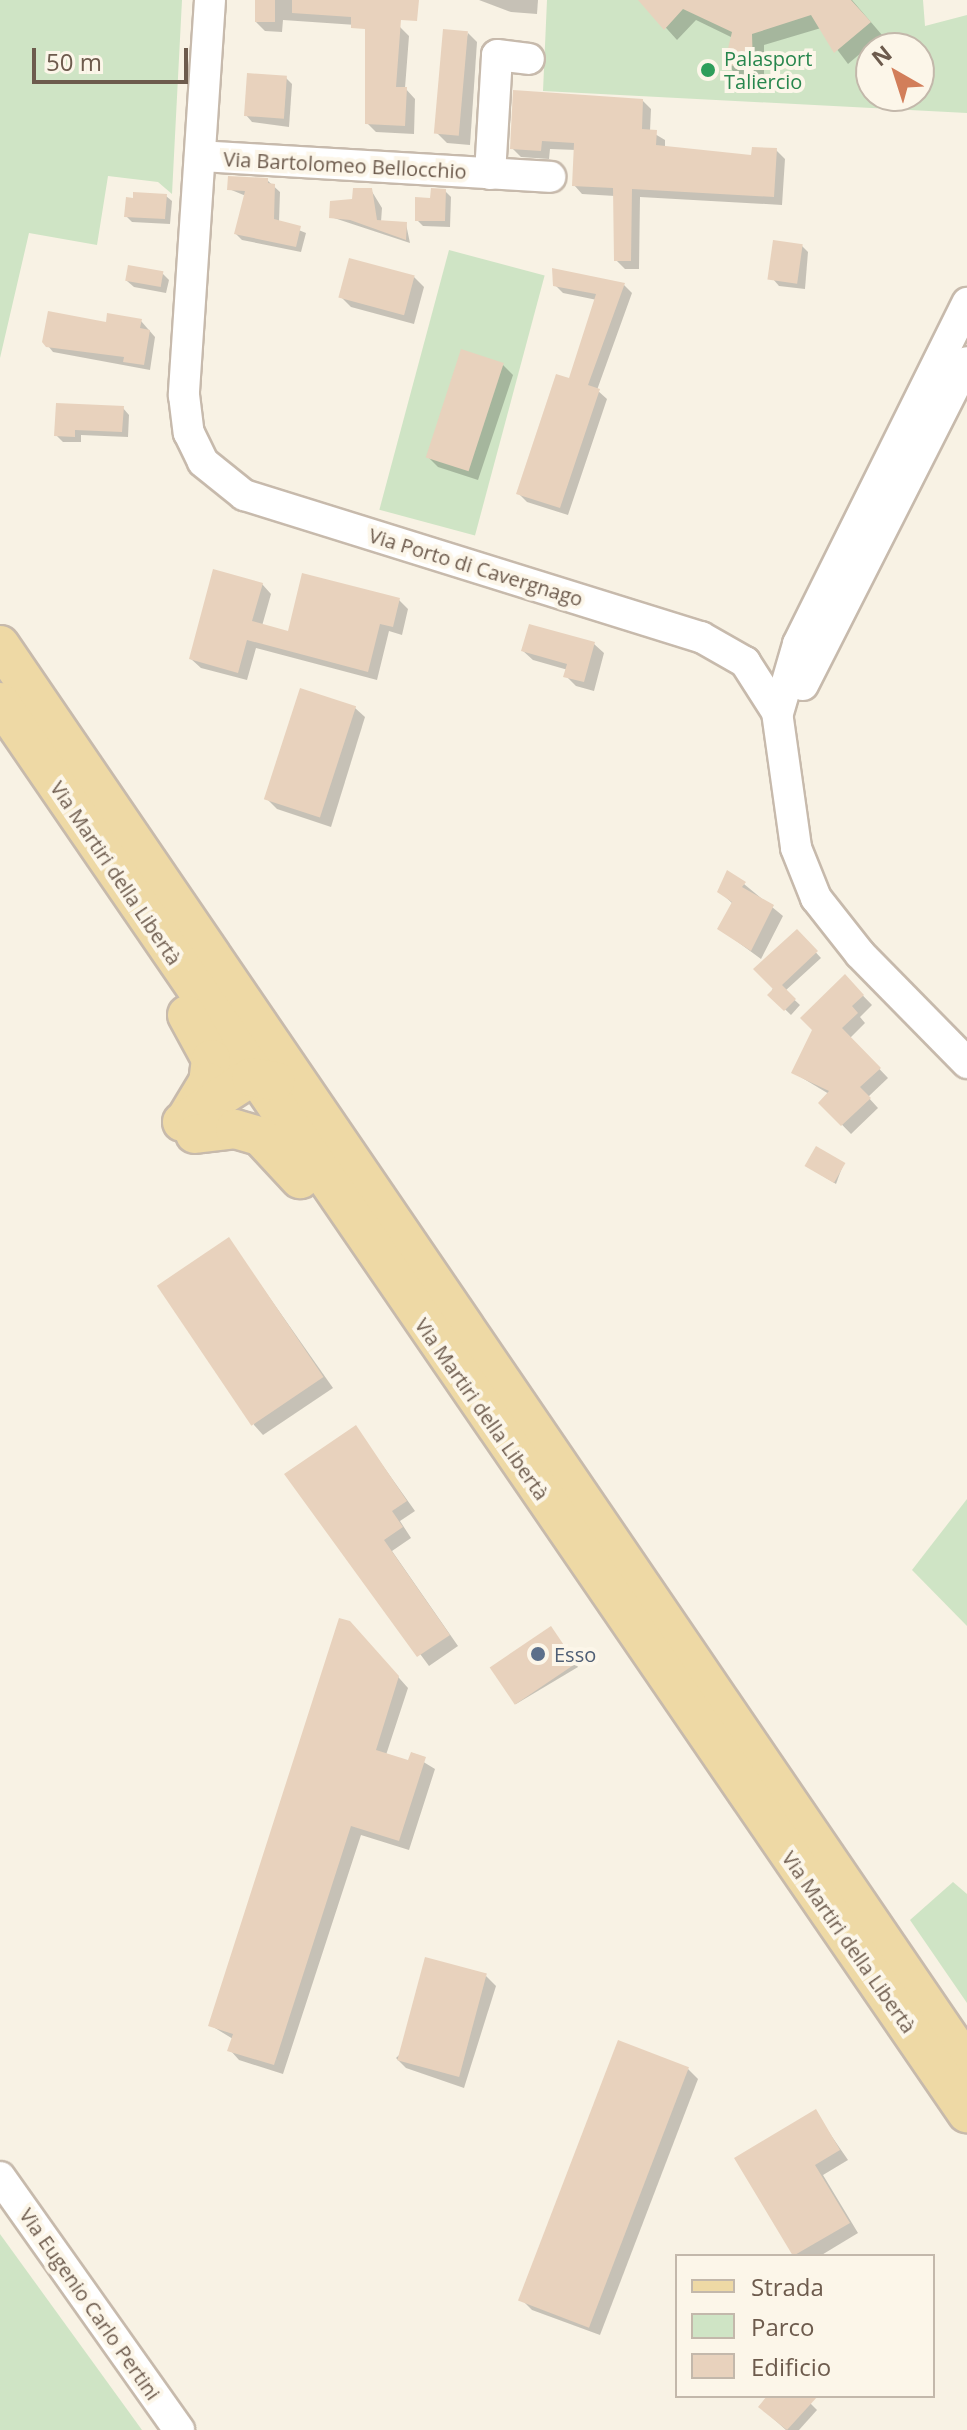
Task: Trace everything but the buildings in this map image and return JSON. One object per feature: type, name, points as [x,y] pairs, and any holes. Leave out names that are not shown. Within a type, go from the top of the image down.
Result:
[{"type":"main road","name":"Via Martiri della Libertà","points":[[0,645],[131,837],[459,1345],[967,2113]]},
{"type":"main road","name":"Via Martiri della Libertà","points":[[0,702],[260,1080],[286,1089],[390,1237],[459,1345],[716,1661],[967,2025]]},
{"type":"main road","points":[[81,821],[101,887],[207,1048],[208,1082],[188,1128]]},
{"type":"main road","points":[[131,837],[136,865],[257,1047],[260,1080],[188,1128]]},
{"type":"main road","points":[[188,1128],[235,1129],[273,1145],[368,1276],[459,1345]]},
{"type":"main road","name":"Via Martiri della Libertà","points":[[575,1485],[967,2064]]},
{"type":"street","name":"Via Porto di Cavergnago","points":[[210,0],[184,405],[194,448],[213,475],[244,495],[719,644],[755,673],[783,738],[796,848],[816,898],[860,954],[967,1063]]},
{"type":"street","name":"Via Bartolomeo Bellocchio","points":[[490,174],[497,55],[529,59]]},
{"type":"street","name":"Via Bartolomeo Bellocchio","points":[[200,156],[550,177]]},
{"type":"street","points":[[783,738],[792,658],[967,303]]},
{"type":"street","points":[[783,738],[821,646],[967,362]]},
{"type":"street","points":[[719,644],[792,658],[806,657],[821,646]]},
{"type":"street","name":"Via Eugenio Carlo Pertini","points":[[0,2177],[179,2430]]},
{"type":"green space","points":[[0,0],[182,0],[172,194],[158,182],[108,176],[97,245],[29,233],[0,358]]},
{"type":"green space","name":"Palasport Taliercio","points":[[547,0],[923,0],[925,26],[967,15],[967,113],[935,111],[935,32],[855,32],[855,107],[543,91]]},
{"type":"green space","points":[[449,250],[545,276],[475,535],[379,510]]},
{"type":"green space","points":[[967,1499],[967,1626],[912,1570]]},
{"type":"green space","points":[[953,1882],[967,1894],[967,2003],[910,1920]]},
{"type":"green space","points":[[0,2234],[142,2430],[0,2430]]},
{"type":"place","name":"Palasport Taliercio","points":[[708,70]]},
{"type":"place","name":"Esso","points":[[538,1654]]}]
